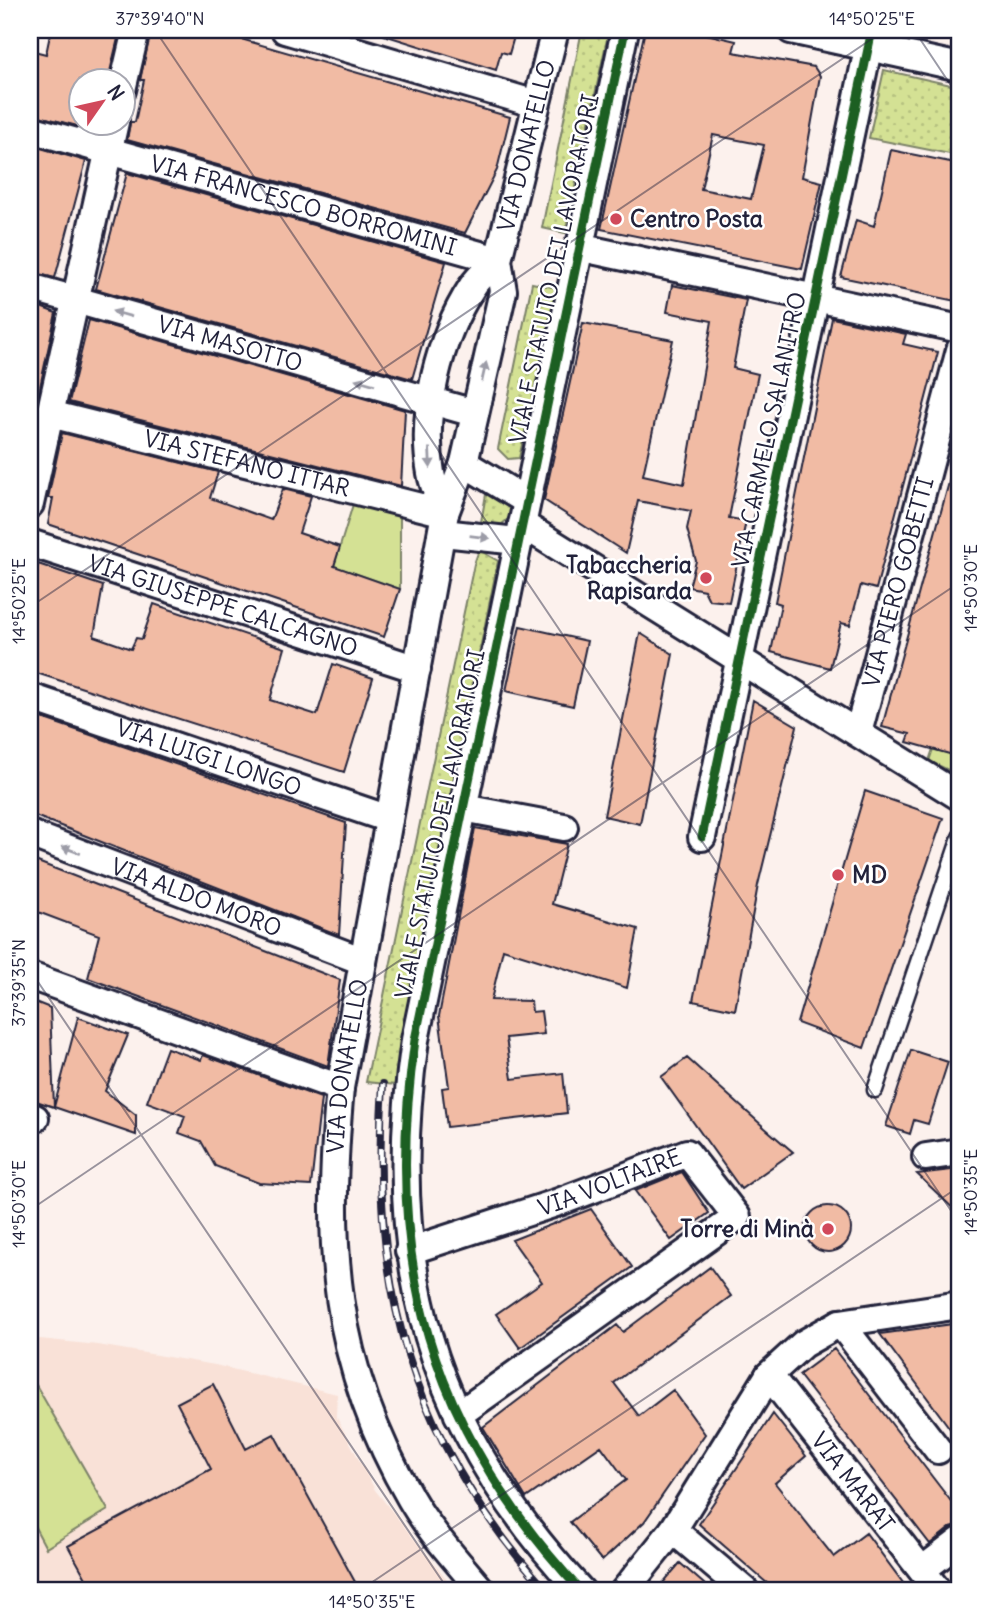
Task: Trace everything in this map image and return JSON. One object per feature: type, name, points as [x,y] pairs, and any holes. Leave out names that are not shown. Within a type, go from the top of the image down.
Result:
[{"type":"street","points":[[128,66],[136,30]]},
{"type":"street","points":[[285,30],[363,41],[536,104]]},
{"type":"street","name":"VIA DONATELLO","points":[[482,1591],[412,1501],[376,1429],[347,1346],[338,1294],[333,1170],[340,1088],[444,523],[464,463],[503,291],[498,260],[555,30]]},
{"type":"street","name":"VIALE STATUTO DEI LAVORATORI","points":[[581,1591],[544,1552],[518,1516],[458,1415],[440,1375],[416,1296],[409,1251],[404,1162],[407,1092],[415,1040],[625,30]]},
{"type":"street","points":[[791,30],[870,38],[960,66]]},
{"type":"street","name":"VIA CARMELO SALANITRO","points":[[702,837],[870,38]]},
{"type":"street","name":"VIA FRANCESCO BORROMINI","points":[[30,129],[498,260]]},
{"type":"street","points":[[30,504],[112,136]]},
{"type":"street","points":[[578,247],[960,329]]},
{"type":"street","points":[[444,523],[429,459],[431,400],[439,365],[456,317],[473,285],[498,260]]},
{"type":"street","name":"VIA MASOTTO","points":[[30,288],[474,413]]},
{"type":"street","name":"VIA PIERO GOBETTI","points":[[858,733],[960,350]]},
{"type":"street","name":"VIA STEFANO ITTAR","points":[[50,414],[444,523],[521,522]]},
{"type":"street","points":[[464,463],[521,522],[960,797]]},
{"type":"street","name":"VIA GIUSEPPE CALCAGNO","points":[[30,543],[417,669]]},
{"type":"street","name":"VIA LUIGI LONGO","points":[[30,696],[389,819]]},
{"type":"street","points":[[463,808],[564,827]]},
{"type":"street","name":"VIA ALDO MORO","points":[[30,834],[363,961]]},
{"type":"street","points":[[30,976],[340,1088]]},
{"type":"street","points":[[926,1157],[960,1152]]},
{"type":"street","name":"VIA VOLTAIRE","points":[[409,1251],[559,1202],[687,1153],[737,1217],[458,1415]]},
{"type":"street","points":[[624,1591],[673,1530],[769,1375],[803,1345],[840,1323],[960,1305]]},
{"type":"street","points":[[840,1323],[938,1450]]},
{"type":"street","name":"VIA MARAT","points":[[769,1375],[938,1591]]},
{"type":"street","points":[[673,1530],[745,1591]]},
{"type":"street","points":[[922,1570],[960,1541]]},
{"type":"lane","points":[[875,1090],[960,837]]},
{"type":"shaded area","points":[[30,1338],[98,1345],[215,1365],[337,1394],[336,1416],[375,1490],[456,1591],[30,1591]]},
{"type":"green space","points":[[582,30],[609,30],[565,233],[542,228]]},
{"type":"green space","points":[[884,70],[960,87],[960,156],[869,138]]},
{"type":"green space","points":[[532,283],[557,288],[519,458],[508,459],[498,449]]},
{"type":"green space","points":[[487,489],[513,501],[509,518],[501,525],[481,522]]},
{"type":"green space","points":[[354,501],[400,513],[400,589],[334,566]]},
{"type":"green space","points":[[479,550],[498,561],[407,1008],[396,1085],[366,1082],[474,564]]},
{"type":"green space","points":[[960,728],[959,775],[929,761],[933,749],[953,754]]},
{"type":"green space","points":[[36,1385],[108,1510],[46,1548],[30,1518],[30,1389]]},
{"type":"building","points":[[51,30],[120,30],[111,66],[66,66],[66,123],[30,114],[30,50],[46,54]]},
{"type":"building","points":[[151,30],[210,30],[510,117],[497,170],[465,233],[127,140],[128,136],[136,136],[136,117],[144,80],[140,80]]},
{"type":"building","points":[[384,30],[508,30],[515,33],[509,54],[501,52],[496,70],[384,35]]},
{"type":"building","points":[[645,30],[689,30],[736,41],[733,52],[814,67],[820,76],[802,177],[822,182],[802,269],[601,229]],"holes":[[[713,135],[764,145],[751,199],[701,189]]]},
{"type":"building","points":[[30,145],[86,161],[55,278],[30,272]]},
{"type":"building","points":[[891,150],[960,164],[960,186],[954,218],[960,220],[960,282],[956,301],[841,277],[856,220],[874,226]]},
{"type":"building","points":[[127,173],[446,262],[412,379],[96,289]]},
{"type":"building","points":[[672,285],[746,300],[733,368],[758,374],[729,518],[746,521],[729,602],[709,600],[704,590],[689,587],[696,561],[687,529],[691,511],[638,501],[626,553],[544,500],[583,323],[673,340],[643,475],[684,484],[712,321],[667,312]]},
{"type":"building","points":[[30,303],[56,313],[30,433]]},
{"type":"building","points":[[832,318],[906,334],[903,344],[938,352],[876,589],[861,585],[850,625],[841,623],[830,668],[771,652],[781,604],[775,602]]},
{"type":"building","points":[[89,320],[405,410],[401,486],[69,402]]},
{"type":"building","points":[[62,433],[218,472],[210,498],[271,520],[283,489],[311,496],[299,533],[340,547],[334,566],[400,589],[384,637],[48,524],[53,498],[48,498]]},
{"type":"building","points":[[954,464],[960,465],[960,728],[953,755],[907,742],[910,734],[882,727]]},
{"type":"building","points":[[38,564],[103,586],[94,636],[131,649],[136,638],[142,639],[154,604],[285,648],[270,700],[317,715],[333,664],[373,678],[344,772],[30,671],[30,600]]},
{"type":"building","points":[[520,626],[587,641],[573,706],[506,691]]},
{"type":"building","points":[[640,633],[673,654],[640,824],[604,816]]},
{"type":"building","points":[[753,700],[797,726],[758,885],[735,1010],[693,1001]]},
{"type":"building","points":[[30,714],[346,823],[339,935],[30,814]]},
{"type":"building","points":[[865,791],[943,818],[864,1048],[797,1023]]},
{"type":"building","points":[[475,828],[567,844],[552,904],[638,929],[627,988],[503,949],[491,1000],[531,1001],[532,1012],[541,1011],[544,1034],[506,1038],[512,1079],[563,1073],[567,1113],[447,1127],[442,1088],[449,1087],[439,1016]]},
{"type":"building","points":[[30,859],[340,980],[328,1066],[88,978],[99,935],[30,909]]},
{"type":"building","points":[[30,1000],[50,1008],[54,1107],[30,1099]]},
{"type":"building","points":[[78,1017],[128,1035],[105,1091],[136,1115],[136,1135],[54,1107]]},
{"type":"building","points":[[167,1048],[201,1060],[203,1055],[321,1098],[311,1186],[259,1183],[215,1166],[201,1141],[179,1133],[185,1116],[147,1102]]},
{"type":"building","points":[[911,1050],[948,1062],[928,1124],[914,1120],[910,1134],[886,1126]]},
{"type":"building","points":[[687,1058],[793,1152],[741,1189],[661,1077]]},
{"type":"building","points":[[960,1169],[960,1215],[917,1174]]},
{"type":"building","points":[[682,1172],[709,1213],[671,1240],[635,1191]]},
{"type":"building","name":"Torre di Minà","points":[[828,1206],[844,1213],[851,1229],[844,1245],[828,1252],[812,1245],[805,1229],[812,1213]]},
{"type":"building","points":[[591,1209],[632,1267],[520,1348],[496,1314],[542,1282],[512,1240]]},
{"type":"building","points":[[710,1267],[731,1296],[614,1383],[639,1416],[673,1390],[705,1434],[644,1522],[602,1561],[570,1522],[626,1480],[601,1446],[526,1498],[483,1427],[617,1325],[623,1332]]},
{"type":"building","points":[[960,1323],[960,1442],[880,1334]]},
{"type":"building","points":[[834,1349],[960,1513],[960,1526],[950,1528],[930,1544],[799,1375]]},
{"type":"building","points":[[213,1384],[246,1449],[274,1434],[360,1591],[93,1591],[68,1546],[211,1469],[177,1403]]},
{"type":"building","points":[[773,1414],[806,1456],[775,1483],[834,1557],[866,1533],[909,1591],[776,1591],[699,1524]]},
{"type":"building","points":[[680,1563],[712,1591],[656,1591]]},
{"type":"railway","points":[[383,1084],[380,1157],[383,1227],[393,1293],[408,1356],[431,1417],[462,1476],[500,1534],[547,1591]]},
{"type":"cycle path","points":[[581,1591],[529,1529],[486,1467],[453,1403],[429,1336],[413,1268],[406,1196],[407,1120],[415,1040],[625,30]]},
{"type":"cycle path","points":[[702,837],[872,30]]},
{"type":"place","name":"Centro Posta","points":[[616,219]]},
{"type":"place","name":"Tabaccheria Rapisarda","points":[[706,578]]},
{"type":"place","name":"MD","points":[[838,875]]},
{"type":"place","name":"Torre di Minà","points":[[828,1229]]}]
